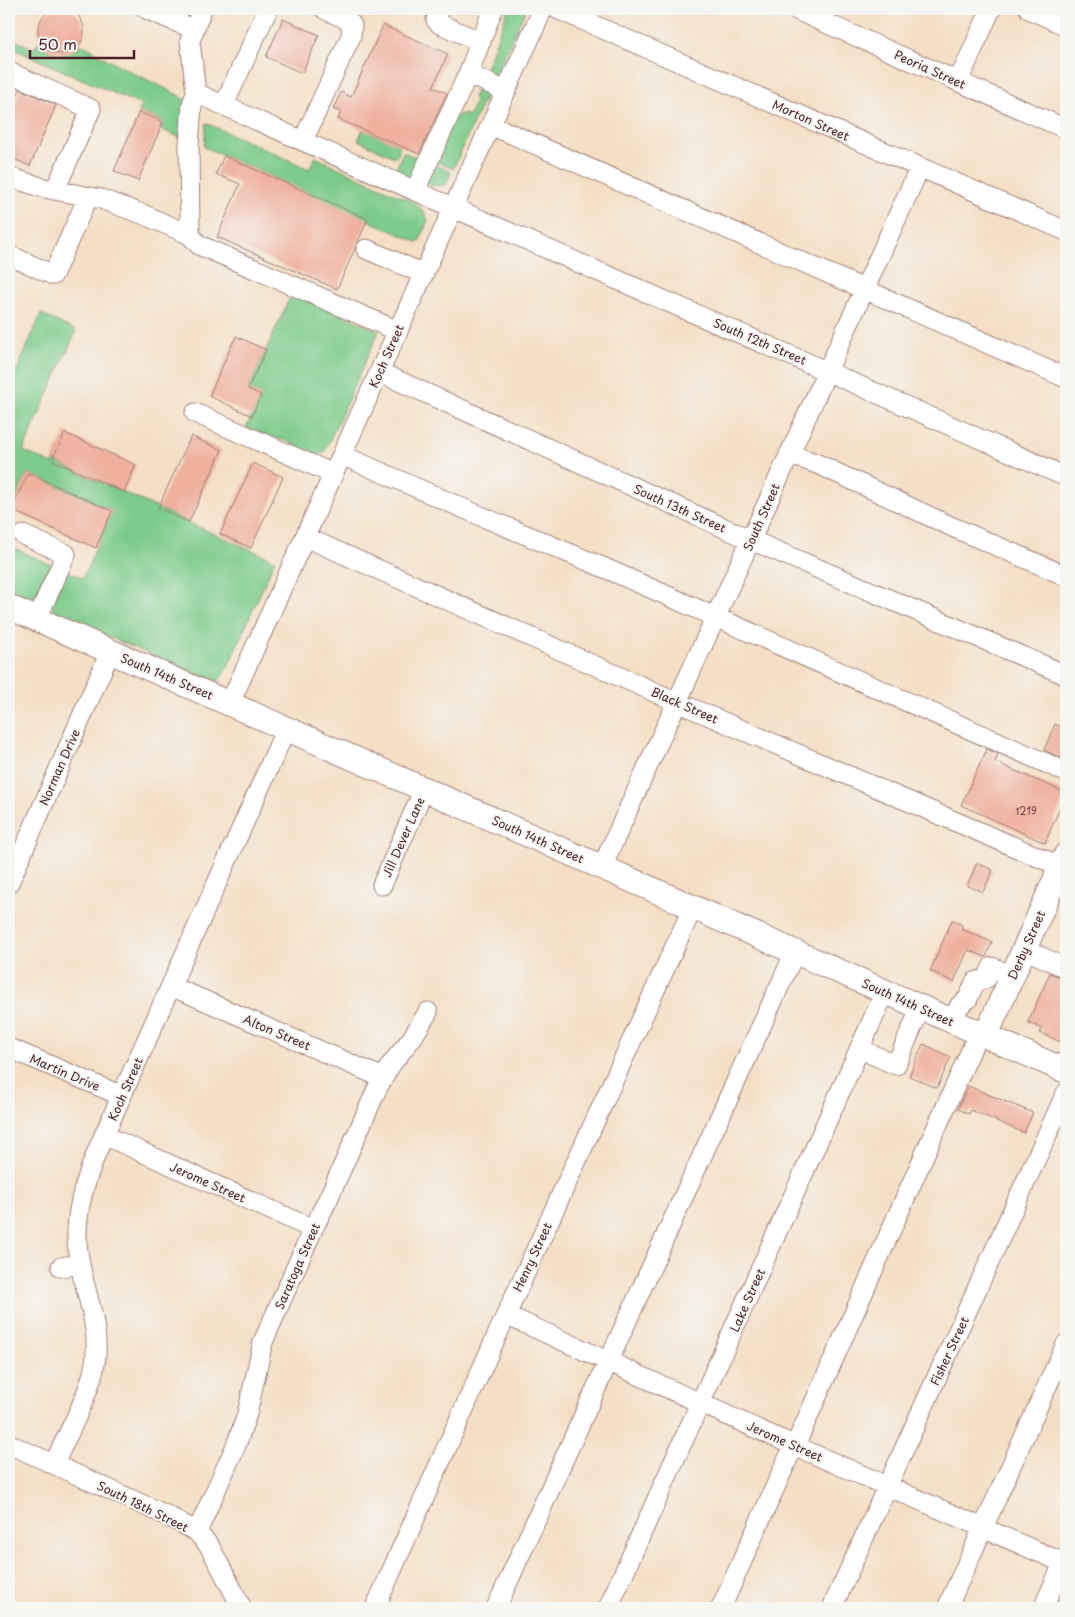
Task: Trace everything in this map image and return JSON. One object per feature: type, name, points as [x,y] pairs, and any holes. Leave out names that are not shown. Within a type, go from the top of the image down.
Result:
[{"type":"main road","name":"South 14th Street","points":[[9,607],[1066,1071]]},
{"type":"main road","name":"Derby Street","points":[[982,1034],[1012,976],[1064,864]]},
{"type":"street","points":[[146,9],[193,29]]},
{"type":"street","points":[[190,235],[189,145],[192,104],[196,93],[190,41],[202,9]]},
{"type":"street","points":[[224,106],[268,9]]},
{"type":"street","points":[[303,141],[351,36],[352,24],[346,18],[324,9]]},
{"type":"street","points":[[439,9],[436,20],[440,24],[481,42]]},
{"type":"street","points":[[415,191],[468,74],[493,9]]},
{"type":"street","name":"Koch Street","points":[[230,703],[543,9]]},
{"type":"street","name":"Morton Street","points":[[556,9],[1066,231]]},
{"type":"street","name":"Peoria Street","points":[[794,9],[1066,129]]},
{"type":"street","points":[[958,82],[991,9]]},
{"type":"street","points":[[1029,9],[1066,26]]},
{"type":"street","points":[[9,72],[91,108],[55,190]]},
{"type":"street","points":[[468,74],[506,91]]},
{"type":"street","name":"South 12th Street","points":[[196,93],[1066,477]]},
{"type":"street","points":[[491,125],[1066,378]]},
{"type":"street","name":"South Street","points":[[602,867],[826,370],[920,167]]},
{"type":"street","points":[[9,177],[101,200],[147,216],[190,235],[199,245],[398,331]]},
{"type":"street","points":[[9,255],[53,275],[88,197]]},
{"type":"street","points":[[366,249],[424,274]]},
{"type":"street","name":"South 13th Street","points":[[379,372],[751,540],[1066,675]]},
{"type":"street","points":[[195,413],[333,474]]},
{"type":"street","points":[[789,454],[820,465],[948,525],[1066,576]]},
{"type":"street","points":[[342,455],[716,617],[1066,772]]},
{"type":"street","points":[[24,535],[66,554],[36,619]]},
{"type":"street","name":"Black Street","points":[[305,536],[677,702],[1064,864]]},
{"type":"street","name":"Norman Drive","points":[[9,883],[110,652]]},
{"type":"street","name":"Koch Street","points":[[54,1464],[93,1374],[96,1357],[96,1330],[80,1264],[77,1238],[78,1213],[82,1192],[92,1162],[286,729]]},
{"type":"street","name":"Jill Dever Lane","points":[[382,885],[424,789]]},
{"type":"street","name":"Henry Street","points":[[375,1608],[506,1315],[693,907]]},
{"type":"street","points":[[1024,949],[1066,968]]},
{"type":"street","points":[[496,1608],[794,952]]},
{"type":"street","points":[[952,1021],[960,1005],[968,999],[975,982],[987,978],[992,967],[1012,976]]},
{"type":"street","name":"Alton Street","points":[[171,986],[383,1078]]},
{"type":"street","name":"Lake Street","points":[[608,1608],[885,992]]},
{"type":"street","points":[[860,1049],[896,1065],[915,1005]]},
{"type":"street","name":"Saratoga Street","points":[[197,1532],[237,1443],[247,1414],[263,1342],[313,1229],[383,1078],[428,1012]]},
{"type":"street","points":[[721,1608],[982,1034]]},
{"type":"street","name":"Martin Drive","points":[[9,1048],[122,1096]]},
{"type":"street","name":"Fisher Street","points":[[832,1608],[1066,1093]]},
{"type":"street","name":"Jerome Street","points":[[104,1135],[313,1229]]},
{"type":"street","points":[[61,1267],[80,1264]]},
{"type":"street","name":"Jerome Street","points":[[506,1315],[887,1486],[1065,1561]]},
{"type":"street","points":[[947,1608],[1066,1344]]},
{"type":"street","name":"South 18th Street","points":[[9,1444],[170,1517],[197,1532],[210,1547],[242,1608]]},
{"type":"street","points":[[1044,1608],[1065,1561]]},
{"type":"green space","points":[[508,9],[526,9],[495,76],[485,72]]},
{"type":"green space","points":[[9,37],[34,49],[40,41],[48,50],[59,54],[70,52],[80,45],[84,46],[187,100],[184,139],[160,129],[163,122],[139,112],[141,105],[9,47]]},
{"type":"green space","points":[[476,91],[486,95],[453,169],[433,160],[456,116],[462,114],[469,116],[475,102],[473,97]]},
{"type":"green space","points":[[206,123],[309,169],[315,157],[413,202],[424,212],[428,220],[419,243],[204,147]]},
{"type":"green space","points":[[363,129],[399,145],[396,158],[358,140]]},
{"type":"green space","points":[[403,152],[424,160],[415,181],[393,175]]},
{"type":"green space","points":[[432,163],[451,172],[446,185],[430,186],[425,180]]},
{"type":"green space","points":[[292,293],[379,331],[324,453],[314,455],[288,442],[246,428],[261,395],[248,389]]},
{"type":"green space","points":[[41,314],[76,331],[23,451],[53,464],[54,461],[275,560],[229,664],[219,681],[212,681],[55,614],[52,604],[66,571],[83,578],[112,511],[28,473],[9,515],[9,381],[16,372]]},
{"type":"green space","points":[[9,546],[52,565],[37,599],[27,601],[9,593]]},
{"type":"building","points":[[66,8],[70,9],[80,18],[83,22],[83,40],[74,50],[66,54],[56,54],[48,50],[39,40],[38,26],[42,18],[52,9]]},
{"type":"building","points":[[283,19],[319,35],[302,73],[266,57]]},
{"type":"building","points":[[383,25],[448,54],[433,87],[447,93],[419,154],[338,119],[341,112],[333,109],[341,92],[351,97]]},
{"type":"building","points":[[20,89],[56,105],[30,166],[9,157],[9,115]]},
{"type":"building","points":[[139,112],[163,122],[138,181],[114,171]]},
{"type":"building","points":[[224,156],[368,219],[337,289],[217,237],[240,184],[216,174]]},
{"type":"building","points":[[236,336],[266,350],[248,389],[261,395],[252,416],[209,396]]},
{"type":"building","points":[[65,433],[136,465],[124,492],[52,460]]},
{"type":"building","points":[[191,436],[222,450],[189,522],[158,508]]},
{"type":"building","points":[[253,463],[283,477],[251,548],[220,534]]},
{"type":"building","points":[[28,473],[112,511],[96,548],[11,510]]},
{"type":"building","points":[[1055,724],[1066,729],[1066,760],[1044,750]]},
{"type":"building","points":[[987,749],[998,754],[995,762],[1066,793],[1045,843],[961,805]]},
{"type":"building","points":[[977,863],[993,870],[983,892],[967,886]]},
{"type":"building","points":[[952,920],[962,925],[961,929],[992,942],[986,957],[968,950],[954,982],[930,971]]},
{"type":"building","points":[[1050,973],[1066,979],[1066,1044],[1040,1033],[1042,1029],[1028,1022]]},
{"type":"building","points":[[923,1044],[951,1057],[937,1088],[909,1076]]},
{"type":"building","points":[[968,1086],[1033,1113],[1024,1133],[971,1110],[969,1114],[958,1109]]}]
